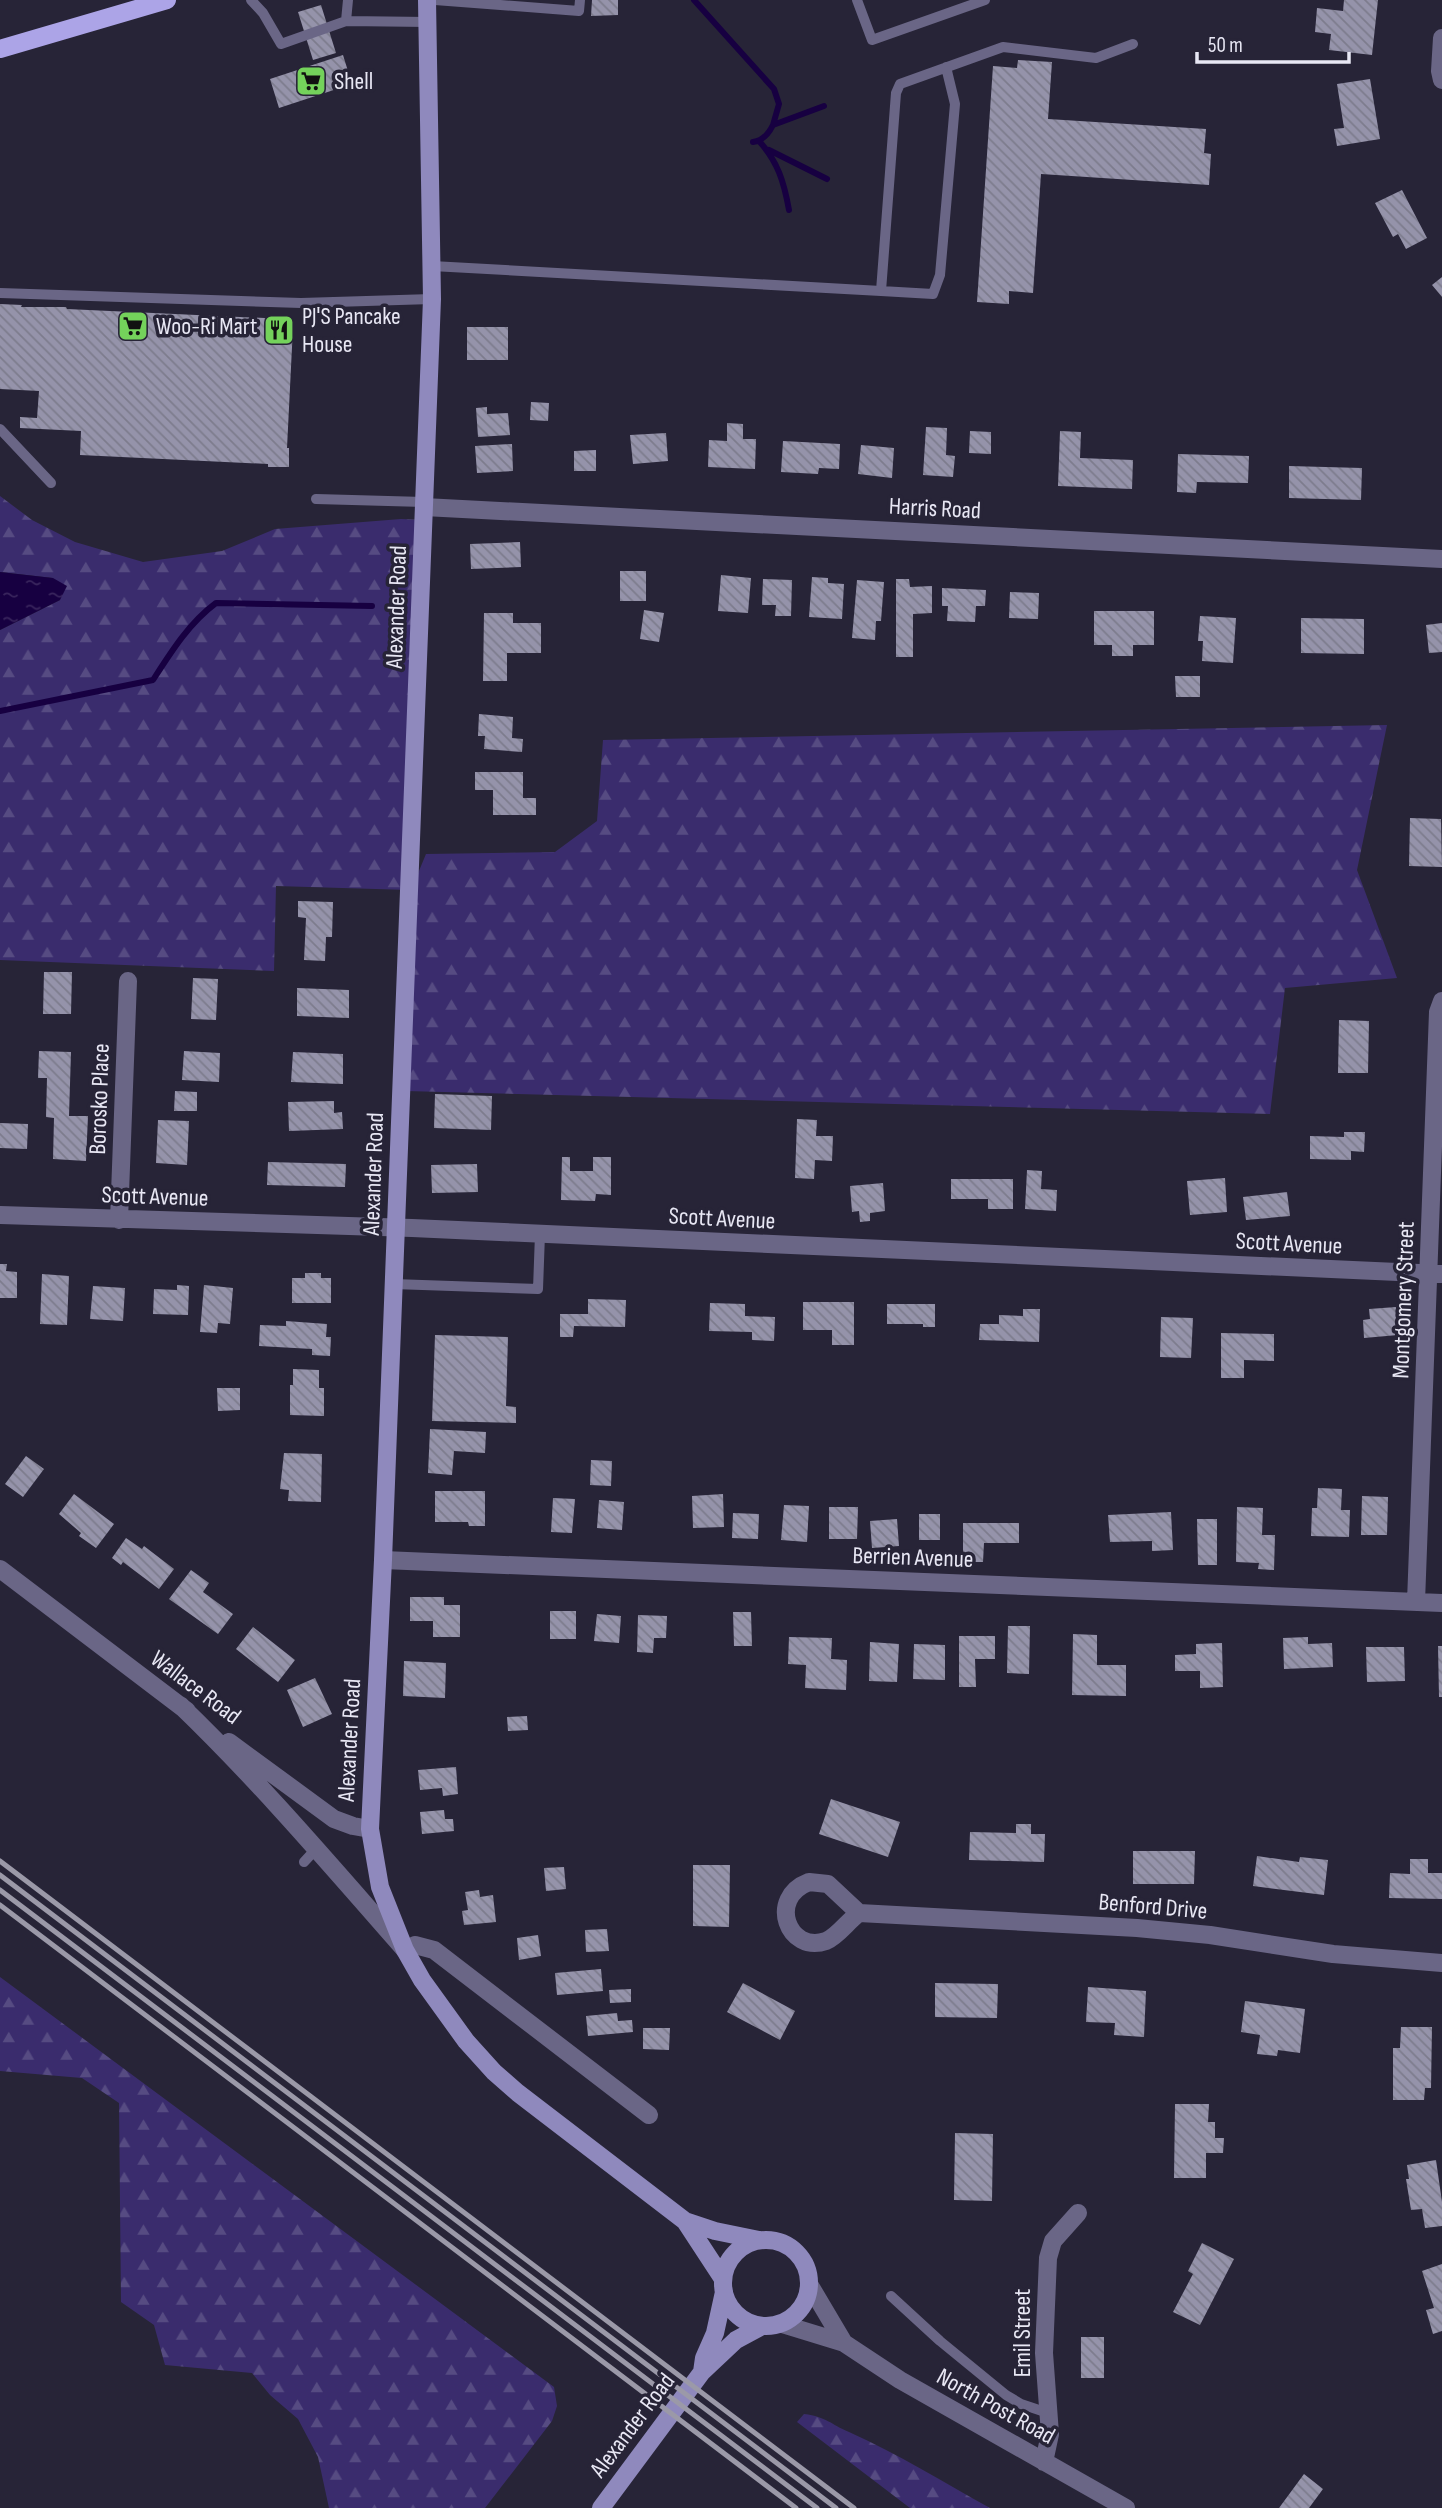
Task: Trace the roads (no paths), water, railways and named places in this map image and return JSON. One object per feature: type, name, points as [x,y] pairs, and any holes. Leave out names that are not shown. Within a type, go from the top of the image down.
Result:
[{"type":"main road","points":[[0,49],[167,0]]},
{"type":"street","name":"Alexander Road","points":[[427,0],[432,299],[370,1829],[380,1887],[405,1950],[453,2025],[494,2072],[685,2221],[760,2241]]},
{"type":"street","points":[[1442,38],[1442,80]]},
{"type":"street","name":"Harris Road","points":[[424,504],[1442,559]]},
{"type":"street","name":"Borosko Place","points":[[119,1220],[128,981]]},
{"type":"street","name":"Montgomery Street","points":[[1416,1602],[1435,1274],[1438,1012],[1442,1001]]},
{"type":"street","name":"Scott Avenue","points":[[0,1215],[396,1228],[1435,1274]]},
{"type":"street","name":"Berrien Avenue","points":[[383,1560],[1442,1603]]},
{"type":"street","name":"Wallace Road","points":[[0,1569],[334,1819],[370,1829]]},
{"type":"street","points":[[180,1705],[212,1736],[310,1855],[405,1950],[415,1945],[435,1950],[649,2115]]},
{"type":"street","name":"Benford Drive","points":[[859,1913],[1137,1928],[1210,1935],[1334,1954],[1442,1963]]},
{"type":"street","name":"Emil Street","points":[[1044,2462],[1050,2434],[1044,2353],[1048,2258],[1053,2241],[1078,2213]]},
{"type":"street","name":"Alexander Road","points":[[685,2221],[723,2286],[715,2333],[704,2358],[702,2372]]},
{"type":"street","points":[[760,2241],[774,2241],[788,2246],[800,2256],[807,2269],[809,2284],[802,2308],[793,2318],[782,2324],[762,2326],[753,2325],[737,2315],[726,2301],[723,2286],[727,2266],[735,2254],[746,2245],[760,2241]]},
{"type":"street","name":"North Post Road","points":[[809,2284],[844,2343]]},
{"type":"street","name":"North Post Road","points":[[782,2324],[844,2343],[900,2381],[1126,2508]]},
{"type":"street","name":"Alexander Road","points":[[601,2508],[702,2372],[736,2340],[762,2326]]},
{"type":"lane","points":[[251,0],[281,44],[346,21],[428,22]]},
{"type":"lane","points":[[346,21],[348,0]]},
{"type":"lane","points":[[435,0],[506,3],[579,11],[580,0]]},
{"type":"lane","points":[[857,0],[872,40],[985,0]]},
{"type":"lane","points":[[881,291],[896,93],[900,84],[1003,47],[1096,58],[1133,44]]},
{"type":"lane","points":[[432,266],[933,294],[940,275],[955,104],[946,67]]},
{"type":"lane","points":[[0,293],[287,302],[432,299]]},
{"type":"lane","points":[[0,429],[51,483]]},
{"type":"lane","points":[[316,499],[424,504]]},
{"type":"lane","points":[[393,1284],[538,1289],[540,1234]]},
{"type":"lane","points":[[891,2296],[940,2341],[1006,2395],[1021,2404],[1048,2413]]},
{"type":"water","points":[[0,572],[53,578],[67,586],[60,600],[0,630]]},
{"type":"waterway","points":[[694,0],[774,89],[779,104],[773,125]]},
{"type":"waterway","points":[[753,142],[765,136],[773,125],[824,106]]},
{"type":"waterway","points":[[759,141],[779,173],[789,210]]},
{"type":"waterway","points":[[769,150],[827,179]]},
{"type":"waterway","points":[[0,711],[153,680],[189,629],[216,603],[372,606]]},
{"type":"railway","points":[[0,1861],[854,2508]]},
{"type":"railway","points":[[0,1875],[836,2508]]},
{"type":"railway","points":[[0,1890],[817,2508]]},
{"type":"railway","points":[[0,1905],[796,2508]]},
{"type":"place","name":"Shell","points":[[311,81]]},
{"type":"place","name":"Woo-Ri Mart","points":[[133,326]]},
{"type":"place","name":"PJ'S Pancake House","points":[[279,330]]}]
